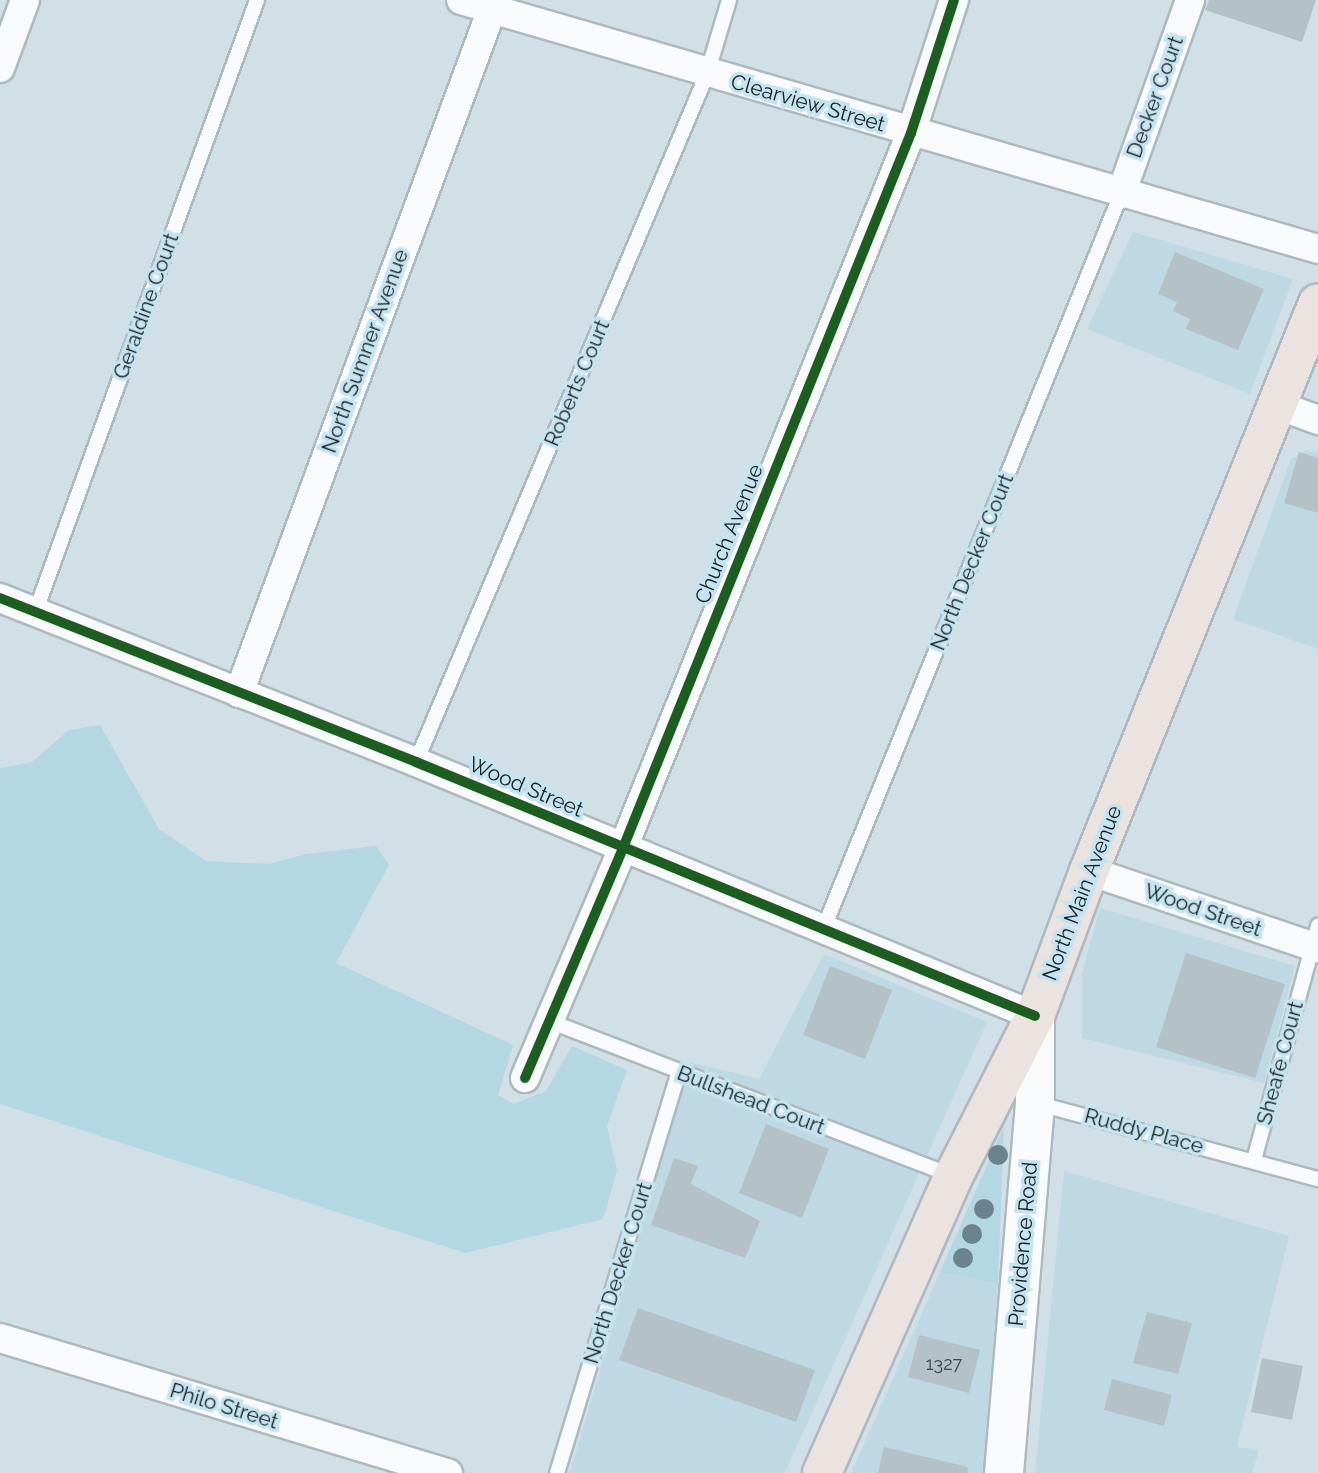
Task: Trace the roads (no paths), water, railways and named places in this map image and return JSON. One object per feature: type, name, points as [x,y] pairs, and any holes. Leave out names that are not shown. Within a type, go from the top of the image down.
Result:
[{"type":"main road","name":"North Main Avenue","points":[[822,1473],[953,1177],[1035,1016],[1089,871],[1318,303]]},
{"type":"main road","name":"Providence Road","points":[[1004,1473],[1035,1102],[1035,1016]]},
{"type":"street","points":[[0,68],[25,0]]},
{"type":"street","name":"Clearview Street","points":[[461,0],[707,74],[1318,249]]},
{"type":"street","name":"Church Avenue","points":[[525,1078],[623,848],[911,133],[954,0]]},
{"type":"street","name":"Decker Court","points":[[1121,194],[1190,0]]},
{"type":"street","name":"North Sumner Avenue","points":[[239,693],[492,9]]},
{"type":"street","points":[[1277,405],[1318,420]]},
{"type":"street","name":"Wood Street","points":[[0,598],[416,762],[1035,1016]]},
{"type":"street","name":"Wood Street","points":[[1089,871],[1316,940]]},
{"type":"street","name":"Philo Street","points":[[0,1338],[448,1473]]},
{"type":"lane","name":"Geraldine Court","points":[[35,613],[257,0]]},
{"type":"lane","name":"Roberts Court","points":[[416,762],[707,74],[729,0]]},
{"type":"lane","name":"North Decker Court","points":[[823,930],[1121,194]]},
{"type":"lane","name":"Sheafe Court","points":[[1254,1160],[1316,940]]},
{"type":"lane","name":"Bullshead Court","points":[[549,1021],[953,1177]]},
{"type":"lane","name":"North Decker Court","points":[[557,1473],[679,1072]]},
{"type":"lane","name":"Ruddy Place","points":[[1035,1102],[1254,1160],[1318,1180]]}]
